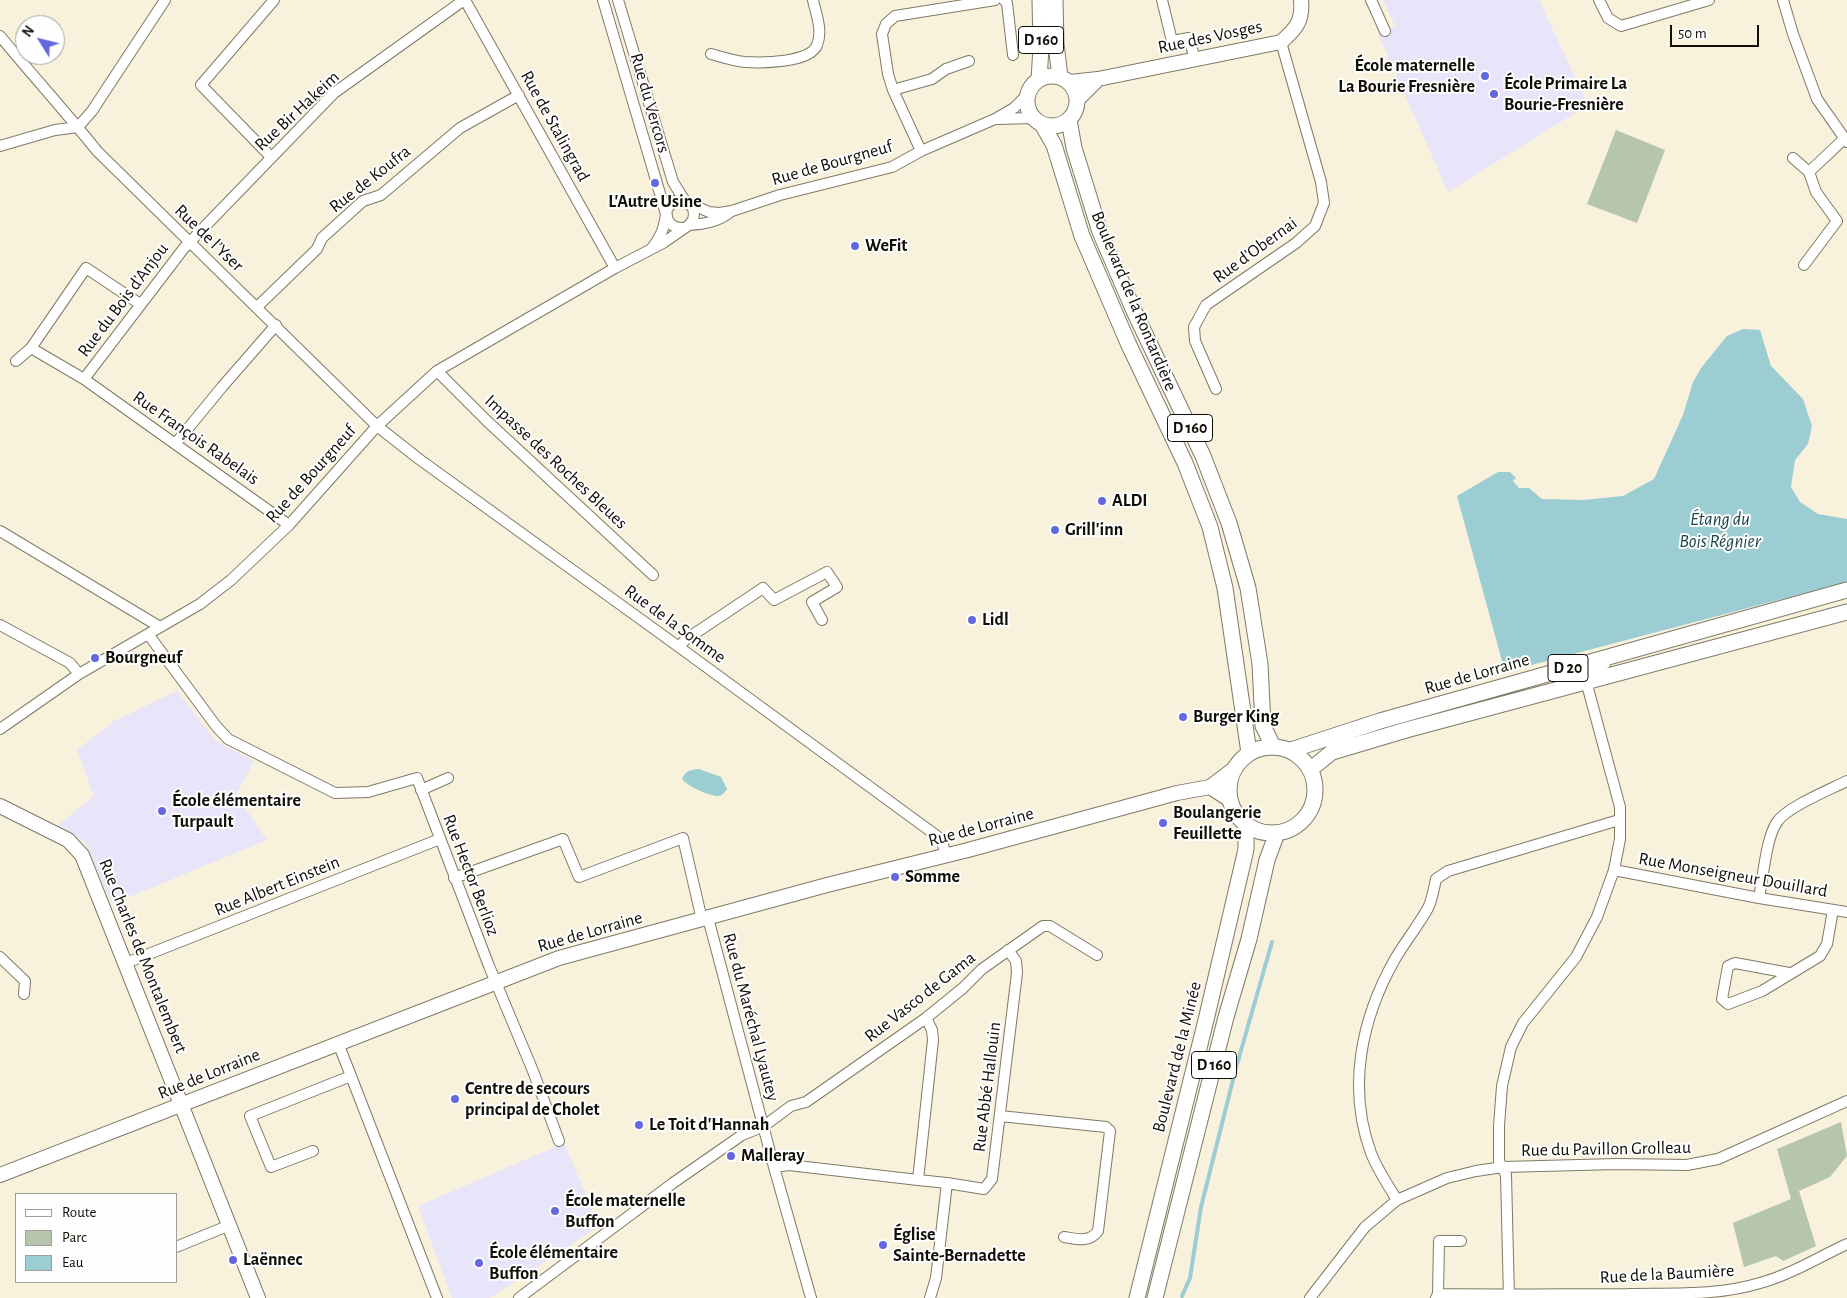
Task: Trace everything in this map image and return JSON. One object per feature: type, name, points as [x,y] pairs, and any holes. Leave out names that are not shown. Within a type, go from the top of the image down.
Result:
[{"type":"main road","name":"D 160","points":[[1039,80],[1041,47],[1040,0]]},
{"type":"main road","name":"D 160","points":[[1055,0],[1056,44],[1065,79]]},
{"type":"main road","name":"Rue des Vosges","points":[[1065,79],[1098,79],[1281,42],[1294,32],[1299,22],[1302,9],[1301,0]]},
{"type":"main road","points":[[1053,76],[1065,79],[1075,90],[1077,106],[1069,120],[1060,126],[1051,128],[1038,122],[1027,103],[1027,95],[1032,86],[1039,80],[1053,76]]},
{"type":"main road","points":[[1077,100],[1098,79]]},
{"type":"main road","name":"Boulevard de la Rontardière","points":[[1069,120],[1074,148],[1100,232],[1134,311],[1203,456],[1229,523],[1248,588],[1260,664],[1263,726],[1273,746]]},
{"type":"main road","name":"Boulevard de la Rontardière","points":[[1038,122],[1054,145],[1082,236],[1128,343],[1185,463],[1210,527],[1225,588],[1250,753]]},
{"type":"main road","name":"Rue de Lorraine","points":[[1291,750],[1380,721],[1847,590]]},
{"type":"main road","name":"Rue de Lorraine","points":[[1311,769],[1332,752],[1406,730],[1847,612]]},
{"type":"main road","points":[[1273,746],[1291,750],[1302,758],[1311,769],[1315,783],[1315,797],[1311,810],[1302,821],[1290,829],[1277,833],[1261,832],[1246,825],[1238,817],[1230,800],[1229,784],[1235,768],[1250,753],[1261,748],[1273,746]]},
{"type":"main road","name":"Rue de Lorraine","points":[[0,1175],[559,958],[827,885],[1210,786],[1235,768]]},
{"type":"main road","points":[[1210,786],[1230,800]]},
{"type":"main road","name":"Rue Charles de Montalembert","points":[[0,806],[68,840],[82,855],[258,1298]]},
{"type":"main road","name":"Boulevard de la Minée","points":[[1137,1298],[1246,848],[1246,825]]},
{"type":"main road","name":"D 160","points":[[1155,1298],[1226,1017],[1249,938],[1267,860],[1277,833]]},
{"type":"street","points":[[0,146],[55,130],[78,127],[92,111],[165,0]]},
{"type":"street","points":[[271,157],[201,85],[274,0]]},
{"type":"street","name":"Rue Bir Hakeim","points":[[190,242],[334,93],[465,0]]},
{"type":"street","name":"Rue de Stalingrad","points":[[465,0],[616,268]]},
{"type":"street","name":"Rue du Vercors","points":[[603,0],[666,214]]},
{"type":"street","name":"Rue du Vercors","points":[[618,0],[673,182],[683,198],[689,203]]},
{"type":"street","points":[[711,54],[743,62],[771,62],[810,54],[817,46],[820,31],[813,0]]},
{"type":"street","points":[[921,152],[893,90],[888,74],[882,34],[886,24],[895,16],[995,0]]},
{"type":"street","points":[[1004,0],[1007,3],[1014,55]]},
{"type":"street","points":[[1162,0],[1172,41],[1189,38],[1194,60]]},
{"type":"street","points":[[1371,0],[1385,31]]},
{"type":"street","points":[[1600,0],[1608,18],[1621,26],[1708,0]]},
{"type":"street","points":[[1783,0],[1793,34],[1817,99],[1846,141],[1809,172]]},
{"type":"street","name":"Rue de l’Yser","points":[[0,36],[97,152],[378,426]]},
{"type":"street","name":"Rue d’Obernai","points":[[1216,389],[1195,342],[1194,327],[1206,305],[1296,243],[1315,226],[1324,203],[1321,182],[1281,42]]},
{"type":"street","points":[[893,90],[932,79],[946,68],[969,61]]},
{"type":"street","name":"Rue de Koufra","points":[[257,307],[318,249],[322,238],[363,201],[381,196],[460,128],[518,95]]},
{"type":"street","name":"Rue de Bourgneuf","points":[[689,203],[710,212],[732,211],[780,195],[892,167],[995,119],[1014,108],[1027,95]]},
{"type":"street","name":"Rue de Bourgneuf","points":[[995,119],[1016,117],[1038,122]]},
{"type":"street","points":[[1793,158],[1809,172],[1816,192],[1837,221],[1804,265]]},
{"type":"street","points":[[684,201],[689,203],[693,208],[693,220],[686,227],[677,228],[671,225],[667,220],[667,209],[674,202],[684,201]]},
{"type":"street","name":"Rue de Bourgneuf","points":[[3,723],[79,674],[200,604],[231,580],[289,525],[378,426],[437,371],[651,248],[674,237],[686,227],[713,222],[732,211]]},
{"type":"street","name":"Rue de Bourgneuf","points":[[651,248],[659,238],[664,227],[666,214]]},
{"type":"street","name":"Rue du Bois d’Anjou","points":[[84,379],[140,304],[190,242]]},
{"type":"street","points":[[16,361],[31,348],[86,268],[140,304]]},
{"type":"street","points":[[176,443],[276,325]]},
{"type":"street","name":"Rue François Rabelais","points":[[31,348],[84,379],[289,525]]},
{"type":"street","name":"Impasse des Roches Bleues","points":[[437,371],[488,422],[653,574]]},
{"type":"street","name":"Rue de la Somme","points":[[378,426],[420,459],[937,836],[942,842],[946,855]]},
{"type":"street","points":[[0,531],[160,627]]},
{"type":"street","points":[[679,647],[685,640],[763,588],[774,600],[827,572],[837,587],[812,602],[822,620]]},
{"type":"street","points":[[0,625],[70,663],[79,674]]},
{"type":"street","name":"Rue Hector Berlioz","points":[[148,634],[216,726],[228,739],[335,793],[368,792],[417,778],[491,973],[497,982],[559,1141]]},
{"type":"street","points":[[1509,1297],[1506,1175],[1499,1161],[1502,1086],[1511,1047],[1523,1023],[1576,957],[1597,917],[1614,870],[1620,839],[1620,807],[1586,682],[1588,675],[1595,668],[1653,650],[1663,642]]},
{"type":"street","points":[[421,790],[448,778]]},
{"type":"street","points":[[1759,898],[1770,844],[1777,822],[1785,813],[1797,806],[1847,782]]},
{"type":"street","points":[[1396,1200],[1372,1154],[1361,1117],[1358,1083],[1361,1049],[1370,1014],[1382,983],[1395,958],[1429,906],[1436,879],[1448,871],[1619,820]]},
{"type":"street","name":"Rue du Maréchal Lyautey","points":[[454,878],[563,839],[579,877],[683,838],[811,1298]]},
{"type":"street","name":"Rue Albert Einstein","points":[[126,964],[440,839]]},
{"type":"street","name":"Rue Monseigneur Douillard","points":[[1614,870],[1759,898],[1847,912]]},
{"type":"street","points":[[1790,973],[1734,962],[1728,966],[1722,999],[1728,1004],[1762,991],[1790,973],[1812,962],[1824,951],[1833,910]]},
{"type":"street","name":"Rue Vasco de Gama","points":[[519,1298],[673,1183],[742,1135],[764,1126],[791,1106],[806,1102],[926,1018],[963,988],[982,969],[1043,926],[1050,926],[1097,955]]},
{"type":"street","name":"Rue Abbé Hallouin","points":[[947,1183],[984,1189],[992,1179],[1016,972],[1016,961],[1008,950]]},
{"type":"street","points":[[0,957],[25,981],[24,994]]},
{"type":"street","points":[[918,1180],[933,1040],[932,1030],[926,1018]]},
{"type":"street","points":[[338,1043],[437,1298]]},
{"type":"street","points":[[313,1150],[271,1167],[250,1116],[351,1076]]},
{"type":"street","name":"Rue du Pavillon Grolleau","points":[[1310,1298],[1365,1226],[1396,1200],[1447,1178],[1503,1167],[1617,1164],[1687,1165],[1704,1163],[1718,1159],[1847,1101]]},
{"type":"street","points":[[1000,1116],[1106,1127],[1110,1131],[1098,1231],[1095,1236],[1086,1240],[1064,1237]]},
{"type":"street","points":[[774,1167],[790,1166],[947,1183],[936,1278],[930,1298]]},
{"type":"street","points":[[178,1246],[230,1225]]},
{"type":"street","points":[[1437,1296],[1439,1241],[1461,1241]]},
{"type":"street","name":"Rue de la Baumière","points":[[1437,1296],[1509,1297],[1694,1293],[1732,1289],[1760,1283],[1785,1274],[1847,1244]]},
{"type":"shaded area","name":"École Primaire La Bourie-Fresnière","points":[[1383,0],[1539,0],[1588,105],[1448,192],[1378,34],[1395,26]]},
{"type":"shaded area","name":"École élémentaire Turpault","points":[[177,691],[216,741],[254,761],[236,795],[267,840],[112,904],[85,842],[57,826],[94,796],[77,750],[114,721]]},
{"type":"shaded area","points":[[564,1143],[599,1226],[490,1298],[452,1298],[418,1206]]},
{"type":"green space","points":[[1616,130],[1665,150],[1637,223],[1587,204]]},
{"type":"green space","points":[[1841,1122],[1847,1156],[1830,1177],[1799,1191],[1816,1246],[1783,1261],[1776,1256],[1744,1267],[1733,1223],[1791,1199],[1777,1149]]},
{"type":"water","name":"Étang du Bois Régnier","points":[[1743,329],[1760,330],[1771,366],[1803,399],[1812,426],[1808,444],[1795,460],[1791,487],[1800,502],[1818,514],[1847,519],[1847,582],[1505,672],[1457,496],[1498,472],[1510,472],[1516,478],[1513,481],[1519,488],[1529,488],[1542,499],[1583,500],[1623,496],[1654,479],[1683,415],[1693,382],[1701,368],[1727,336]]},
{"type":"water","points":[[699,769],[721,777],[727,789],[724,793],[718,796],[709,794],[693,787],[682,779],[687,772]]},
{"type":"waterway","points":[[1182,1296],[1190,1278],[1201,1207],[1236,1068],[1272,942]]},
{"type":"place","name":"École maternelle La Bourie Fresnière","points":[[1485,76]]},
{"type":"place","name":"École Primaire La Bourie-Fresnière","points":[[1494,94]]},
{"type":"place","name":"L'Autre Usine","points":[[655,183]]},
{"type":"place","name":"WeFit","points":[[855,246]]},
{"type":"place","name":"ALDI","points":[[1102,501]]},
{"type":"place","name":"Grill'inn","points":[[1055,530]]},
{"type":"place","name":"Lidl","points":[[972,620]]},
{"type":"place","name":"Bourgneuf","points":[[95,658]]},
{"type":"place","name":"Burger King","points":[[1183,717]]},
{"type":"place","name":"École élémentaire Turpault","points":[[162,811]]},
{"type":"place","name":"Boulangerie Feuillette","points":[[1163,823]]},
{"type":"place","name":"Somme","points":[[895,877]]},
{"type":"place","name":"Centre de secours principal de Cholet","points":[[455,1099]]},
{"type":"place","name":"Le Toit d'Hannah","points":[[639,1125]]},
{"type":"place","name":"Malleray","points":[[731,1156]]},
{"type":"place","name":"École maternelle Buffon","points":[[555,1211]]},
{"type":"place","name":"Église Sainte-Bernadette","points":[[883,1245]]},
{"type":"place","name":"Laënnec","points":[[233,1260]]},
{"type":"place","name":"École élémentaire Buffon","points":[[479,1263]]}]
